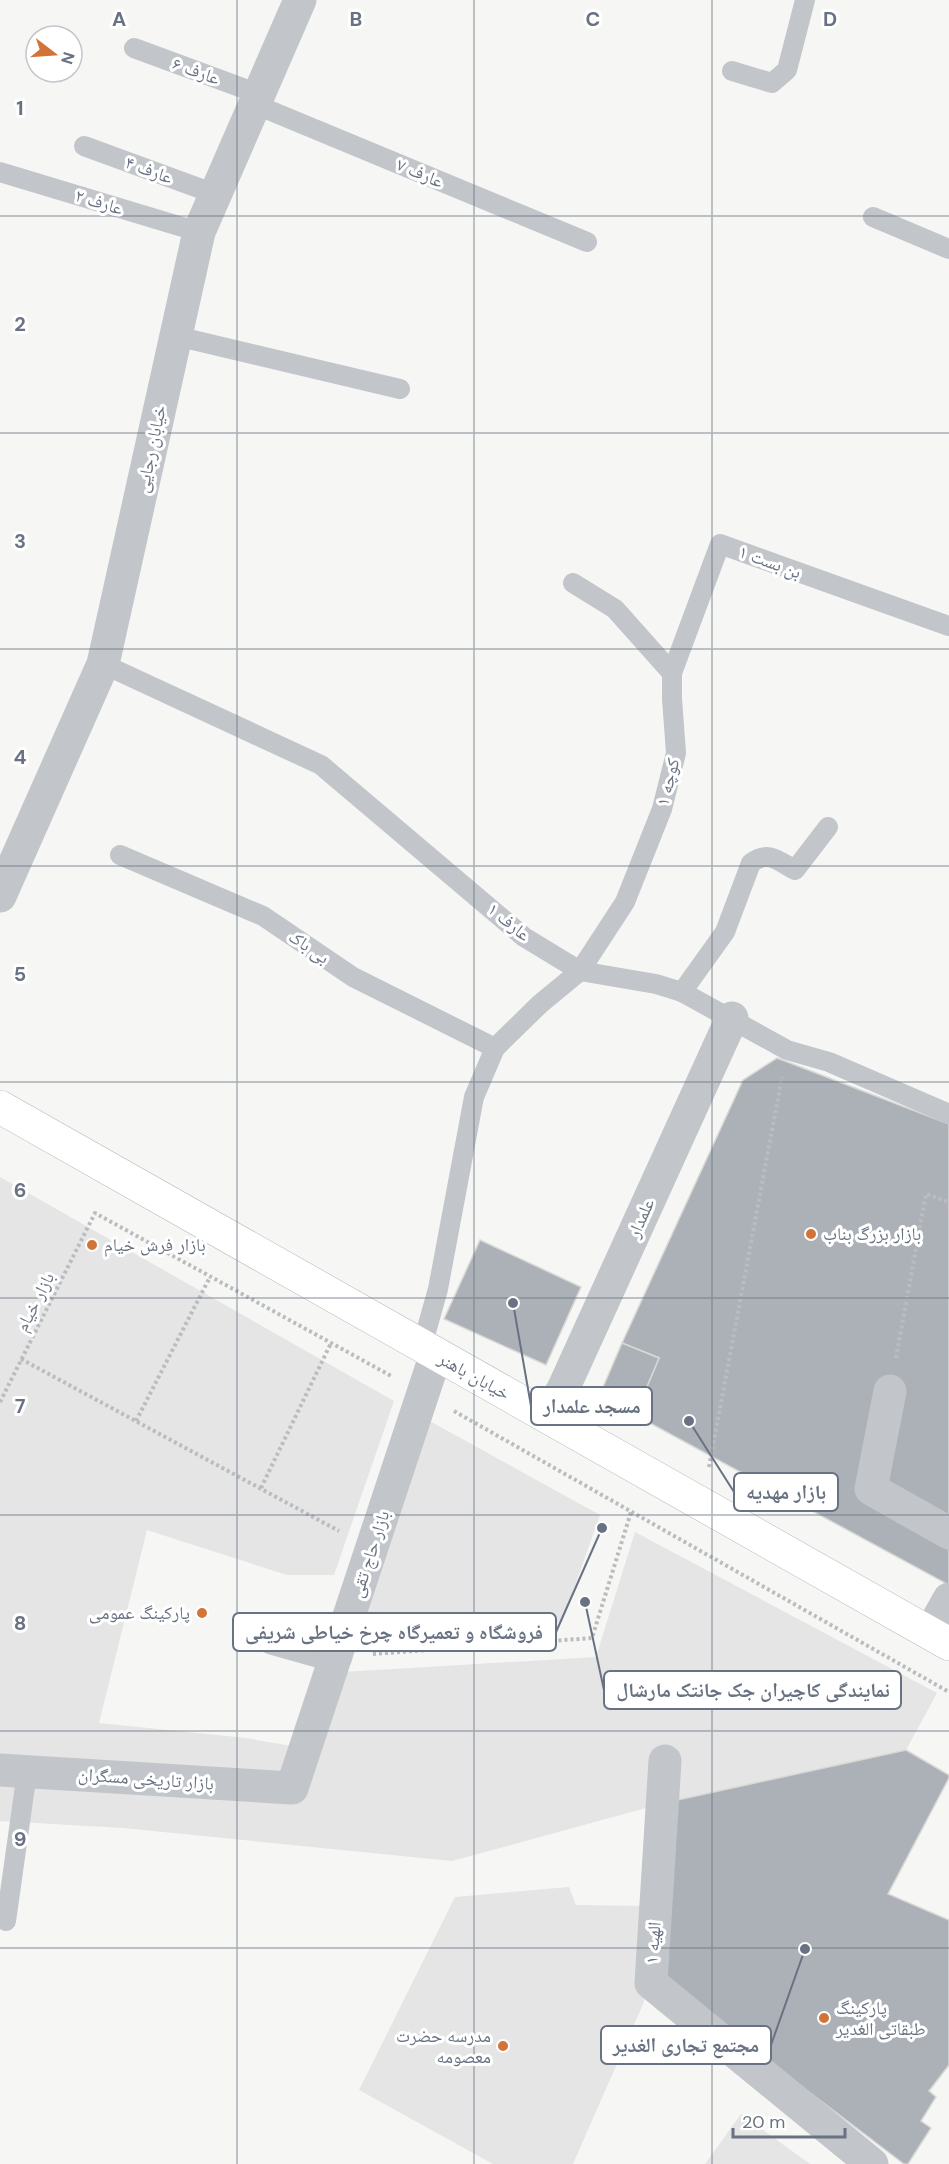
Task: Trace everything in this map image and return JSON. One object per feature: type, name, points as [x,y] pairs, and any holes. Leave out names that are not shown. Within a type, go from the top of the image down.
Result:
[{"type":"main road","name":"خیابان باهنر","points":[[0,1107],[940,1638]]},
{"type":"street","name":"خیابان رجایی","points":[[0,896],[103,664],[199,232],[300,0]]},
{"type":"street","name":"علمدار","points":[[549,1418],[732,1018]]},
{"type":"street","name":"بازار حاج تقی","points":[[292,1788],[423,1394],[429,1350]]},
{"type":"street","points":[[890,1391],[871,1489],[949,1533]]},
{"type":"street","points":[[940,1638],[949,1599]]},
{"type":"street","points":[[272,1638],[336,1656]]},
{"type":"street","name":"الهیه ۱","points":[[665,1761],[651,1983],[872,2164]]},
{"type":"street","name":"بازار تاریخی مسگران","points":[[14,1771],[292,1788]]},
{"type":"lane","points":[[732,71],[772,83],[787,70],[805,0]]},
{"type":"lane","name":"عارف ۶","points":[[134,48],[256,99]]},
{"type":"lane","name":"عارف ۷","points":[[256,99],[586,242]]},
{"type":"lane","name":"عارف ۴","points":[[84,147],[215,194]]},
{"type":"lane","name":"عارف ۲","points":[[0,172],[199,232]]},
{"type":"lane","points":[[873,217],[949,249]]},
{"type":"lane","points":[[176,336],[400,389]]},
{"type":"lane","name":"بن بست ۱","points":[[672,673],[720,544],[949,626]]},
{"type":"lane","points":[[573,583],[615,609],[672,673]]},
{"type":"lane","name":"عارف ۱","points":[[103,664],[321,765],[524,937],[580,971],[656,984],[682,992],[787,1050],[829,1062],[949,1114]]},
{"type":"lane","name":"کوچه ۱","points":[[580,971],[625,902],[662,809],[676,753],[672,673]]},
{"type":"lane","points":[[682,992],[725,932],[751,863],[760,857],[770,857],[795,870],[828,827]]},
{"type":"lane","name":"بی باک","points":[[120,855],[263,916],[353,977],[495,1048]]},
{"type":"lane","points":[[429,1350],[438,1289],[474,1097],[495,1048],[540,1004],[580,971]]},
{"type":"lane","points":[[6,1921],[14,1771]]},
{"type":"path","points":[[709,1467],[787,1050]]},
{"type":"path","points":[[890,1391],[926,1194],[949,1202]]},
{"type":"path","name":"بازار خیام","points":[[0,1402],[95,1214],[210,1277]]},
{"type":"path","points":[[136,1421],[210,1277],[423,1394],[949,1692]]},
{"type":"path","points":[[261,1489],[331,1343]]},
{"type":"path","points":[[21,1359],[371,1549]]},
{"type":"path","points":[[336,1656],[592,1638],[631,1512]]},
{"type":"shaded area","points":[[0,1177],[394,1401],[334,1575],[287,1575],[147,1530],[99,1723],[246,1738],[321,1751],[343,1672],[596,1657],[635,1532],[937,1693],[906,1750],[664,1803],[452,1861],[123,1828],[0,1821]]},
{"type":"shaded area","points":[[426,1419],[600,1515],[562,1622],[355,1638]]},
{"type":"shaded area","name":"مدرسه حضرت معصومه","points":[[569,1887],[576,1905],[646,1906],[644,2002],[573,2164],[493,2164],[359,2090],[455,1897]]},
{"type":"shaded area","points":[[741,2114],[810,2164],[705,2164]]},
{"type":"building","name":"بازار بزرگ بناب","points":[[777,1058],[949,1124],[949,1585],[635,1415],[659,1358],[622,1343],[743,1080]]},
{"type":"building","points":[[480,1240],[581,1287],[546,1365],[444,1319]]},
{"type":"building","points":[[622,1343],[659,1358],[635,1415],[598,1399]]},
{"type":"building","points":[[906,1750],[949,1775],[888,1894],[949,1920],[949,2065],[929,2091],[936,2097],[921,2121],[931,2128],[908,2164],[904,2164],[660,1979],[664,1803]]},
{"type":"place","name":"بازار بزرگ بناب","points":[[811,1234]]},
{"type":"place","name":"بازار فرش خیام","points":[[92,1245]]},
{"type":"place","name":"مسجد علمدار","points":[[513,1303]]},
{"type":"place","name":"بازار مهدیه","points":[[689,1421]]},
{"type":"place","name":"فروشگاه و تعمیرگاه چرخ خیاطی شریفی","points":[[602,1528]]},
{"type":"place","name":"نمایندگی کاچیران جک جانتک مارشال","points":[[585,1602]]},
{"type":"place","name":"پارکینگ عمومی","points":[[202,1613]]},
{"type":"place","name":"مجتمع تجاری الغدیر","points":[[805,1949]]},
{"type":"place","name":"پارکینگ طبقاتی الغدیر","points":[[824,2018]]},
{"type":"place","name":"مدرسه حضرت معصومه","points":[[503,2046]]}]
